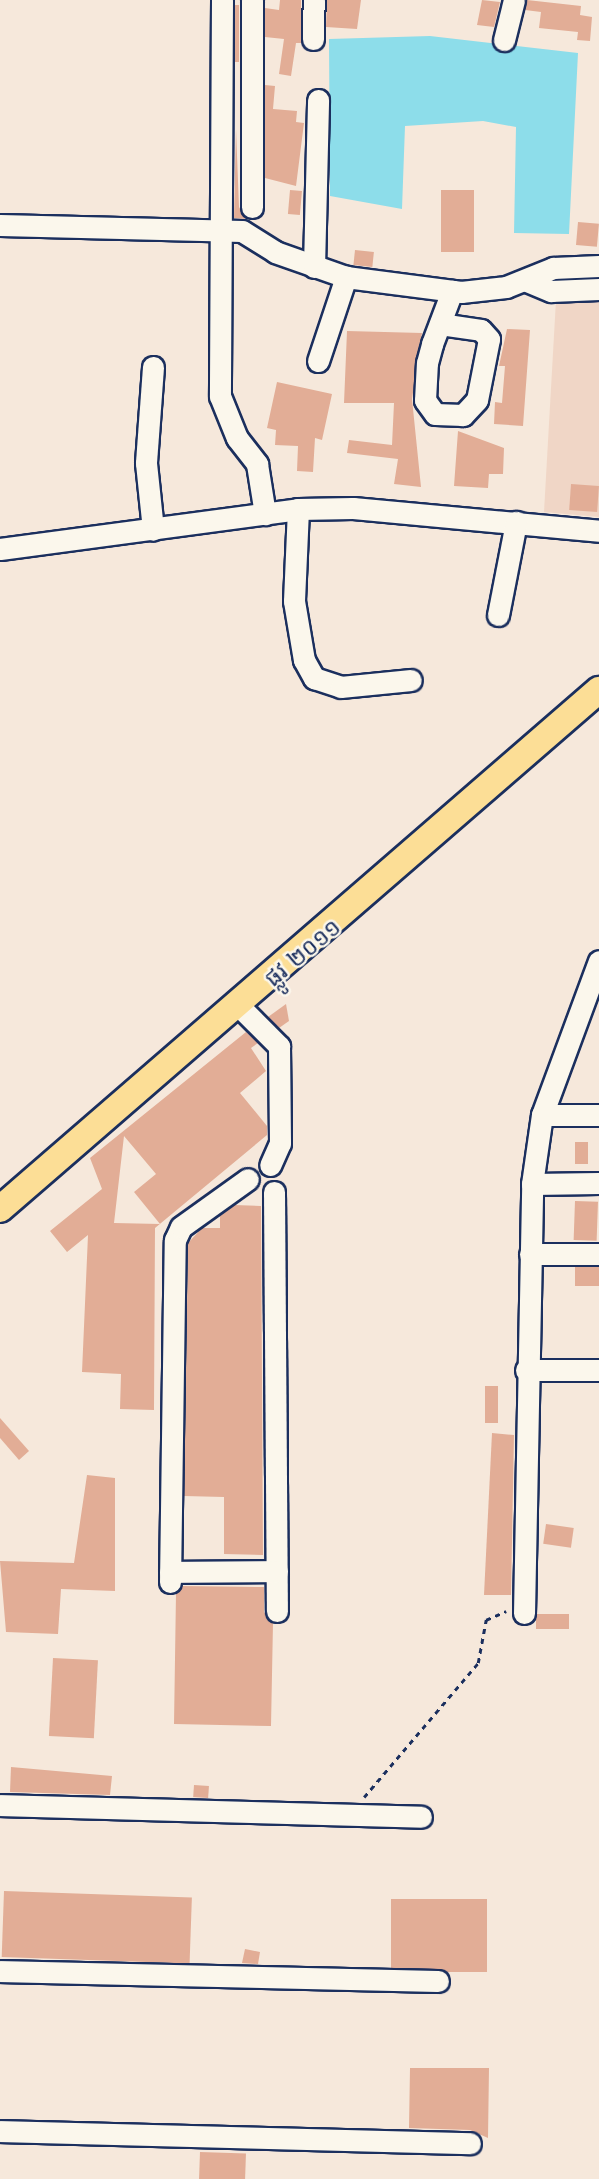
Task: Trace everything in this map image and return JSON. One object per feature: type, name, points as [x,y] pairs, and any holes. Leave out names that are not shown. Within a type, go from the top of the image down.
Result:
[{"type":"main road","name":"ផ្លូវ ២០១១","points":[[0,1209],[239,1006],[599,690]]},
{"type":"street","points":[[222,0],[220,397],[237,438],[257,464],[265,514]]},
{"type":"street","points":[[252,207],[253,0]]},
{"type":"street","points":[[313,39],[314,0]]},
{"type":"street","points":[[505,40],[514,0]]},
{"type":"street","points":[[314,267],[318,100]]},
{"type":"street","points":[[0,225],[222,230],[251,235],[314,267],[346,277],[452,291],[527,281],[553,268],[599,266]]},
{"type":"street","points":[[318,361],[346,277]]},
{"type":"street","points":[[527,281],[551,291],[599,289]]},
{"type":"street","points":[[440,324],[452,291]]},
{"type":"street","points":[[153,367],[146,463],[153,530]]},
{"type":"street","points":[[298,509],[294,601],[304,660],[314,678],[341,687],[411,680]]},
{"type":"street","points":[[0,549],[298,509],[516,522],[599,531]]},
{"type":"street","points":[[498,615],[516,522]]},
{"type":"street","points":[[524,1610],[526,1370],[533,1184],[542,1115],[599,961]]},
{"type":"street","points":[[239,1006],[279,1046],[280,1143],[270,1165]]},
{"type":"street","points":[[542,1115],[599,1115]]},
{"type":"street","points":[[270,1165],[256,1166],[248,1179],[181,1227],[175,1240],[170,1577],[277,1571]]},
{"type":"street","points":[[270,1165],[279,1177],[274,1192],[277,1611]]},
{"type":"street","points":[[248,1179],[254,1193],[274,1192]]},
{"type":"street","points":[[533,1184],[599,1183]]},
{"type":"street","points":[[530,1254],[599,1254]]},
{"type":"street","points":[[526,1370],[599,1370]]},
{"type":"street","points":[[0,1805],[421,1817]]},
{"type":"street","points":[[0,1971],[438,1981]]},
{"type":"street","points":[[0,2131],[470,2143]]},
{"type":"path","points":[[343,1816],[384,1778],[438,1703],[478,1663],[486,1620],[524,1610]]},
{"type":"shaded area","points":[[599,299],[599,517],[544,512],[556,300]]},
{"type":"water","points":[[430,36],[578,53],[569,234],[514,233],[516,127],[483,121],[405,126],[402,209],[330,196],[329,39]]},
{"type":"building","points":[[280,0],[301,0],[301,43],[296,43],[291,76],[279,74],[284,39],[265,37],[265,8],[279,10]]},
{"type":"building","points":[[327,0],[361,0],[357,29],[326,27]]},
{"type":"building","points":[[482,0],[500,2],[494,27],[477,25]]},
{"type":"building","points":[[527,0],[581,6],[580,15],[592,17],[590,41],[577,40],[578,32],[539,28],[541,12],[525,10]]},
{"type":"building","points":[[235,5],[239,5],[239,62],[235,62]]},
{"type":"building","points":[[265,85],[275,86],[273,109],[297,111],[296,122],[304,123],[296,186],[265,178]]},
{"type":"building","points":[[236,129],[239,207],[246,219],[234,218]]},
{"type":"building","points":[[290,190],[302,191],[300,215],[288,214]]},
{"type":"building","points":[[441,190],[474,190],[474,252],[441,252]]},
{"type":"building","points":[[578,222],[599,224],[597,247],[576,245]]},
{"type":"building","points":[[355,250],[374,252],[372,267],[353,265]]},
{"type":"building","points":[[507,329],[530,330],[523,426],[494,424],[495,402],[502,403],[505,366],[499,366]]},
{"type":"building","points":[[347,331],[422,333],[412,399],[421,487],[394,484],[398,459],[347,453],[349,440],[392,445],[394,403],[344,403]]},
{"type":"building","points":[[277,382],[332,394],[322,440],[315,438],[313,472],[297,471],[298,446],[275,445],[276,430],[267,428]]},
{"type":"building","points":[[458,431],[504,448],[503,474],[489,474],[488,488],[454,486]]},
{"type":"building","points":[[571,484],[599,486],[597,512],[569,510]]},
{"type":"building","points":[[286,1004],[289,1021],[279,1028],[268,1017]]},
{"type":"building","points":[[246,1032],[258,1043],[251,1048],[266,1071],[240,1093],[267,1126],[267,1135],[160,1224],[155,1228],[154,1410],[120,1409],[121,1374],[82,1372],[88,1235],[67,1252],[50,1231],[102,1189],[90,1158]],"holes":[[[124,1136],[156,1174],[134,1192],[160,1224],[114,1223]]]},
{"type":"building","points":[[575,1142],[588,1142],[588,1164],[575,1164]]},
{"type":"building","points":[[575,1201],[598,1202],[597,1241],[574,1240]]},
{"type":"building","points":[[234,1205],[261,1206],[263,1555],[224,1554],[224,1497],[184,1496],[188,1243],[202,1228],[220,1228],[220,1215]]},
{"type":"building","points":[[575,1267],[599,1267],[599,1286],[575,1286]]},
{"type":"building","points":[[485,1386],[498,1386],[498,1423],[485,1423]]},
{"type":"building","points":[[0,1418],[29,1451],[19,1460],[0,1438]]},
{"type":"building","points":[[492,1433],[514,1435],[511,1595],[484,1595]]},
{"type":"building","points":[[87,1475],[115,1478],[115,1591],[61,1589],[58,1634],[6,1632],[0,1561],[74,1563]]},
{"type":"building","points":[[546,1524],[574,1528],[571,1548],[543,1544]]},
{"type":"building","points":[[182,1586],[264,1587],[264,1612],[273,1623],[271,1726],[174,1724],[176,1593]]},
{"type":"building","points":[[536,1614],[569,1614],[569,1629],[536,1629]]},
{"type":"building","points":[[53,1658],[98,1660],[94,1738],[49,1736]]},
{"type":"building","points":[[11,1767],[112,1776],[110,1795],[10,1792]]},
{"type":"building","points":[[194,1785],[209,1786],[208,1798],[193,1797]]},
{"type":"building","points":[[4,1891],[192,1898],[190,1964],[2,1957]]},
{"type":"building","points":[[391,1899],[487,1899],[487,1972],[391,1972]]},
{"type":"building","points":[[245,1949],[260,1952],[258,1964],[242,1963]]},
{"type":"building","points":[[410,2068],[489,2068],[488,2138],[470,2130],[409,2128]]},
{"type":"building","points":[[200,2152],[246,2154],[245,2179],[199,2179]]}]
